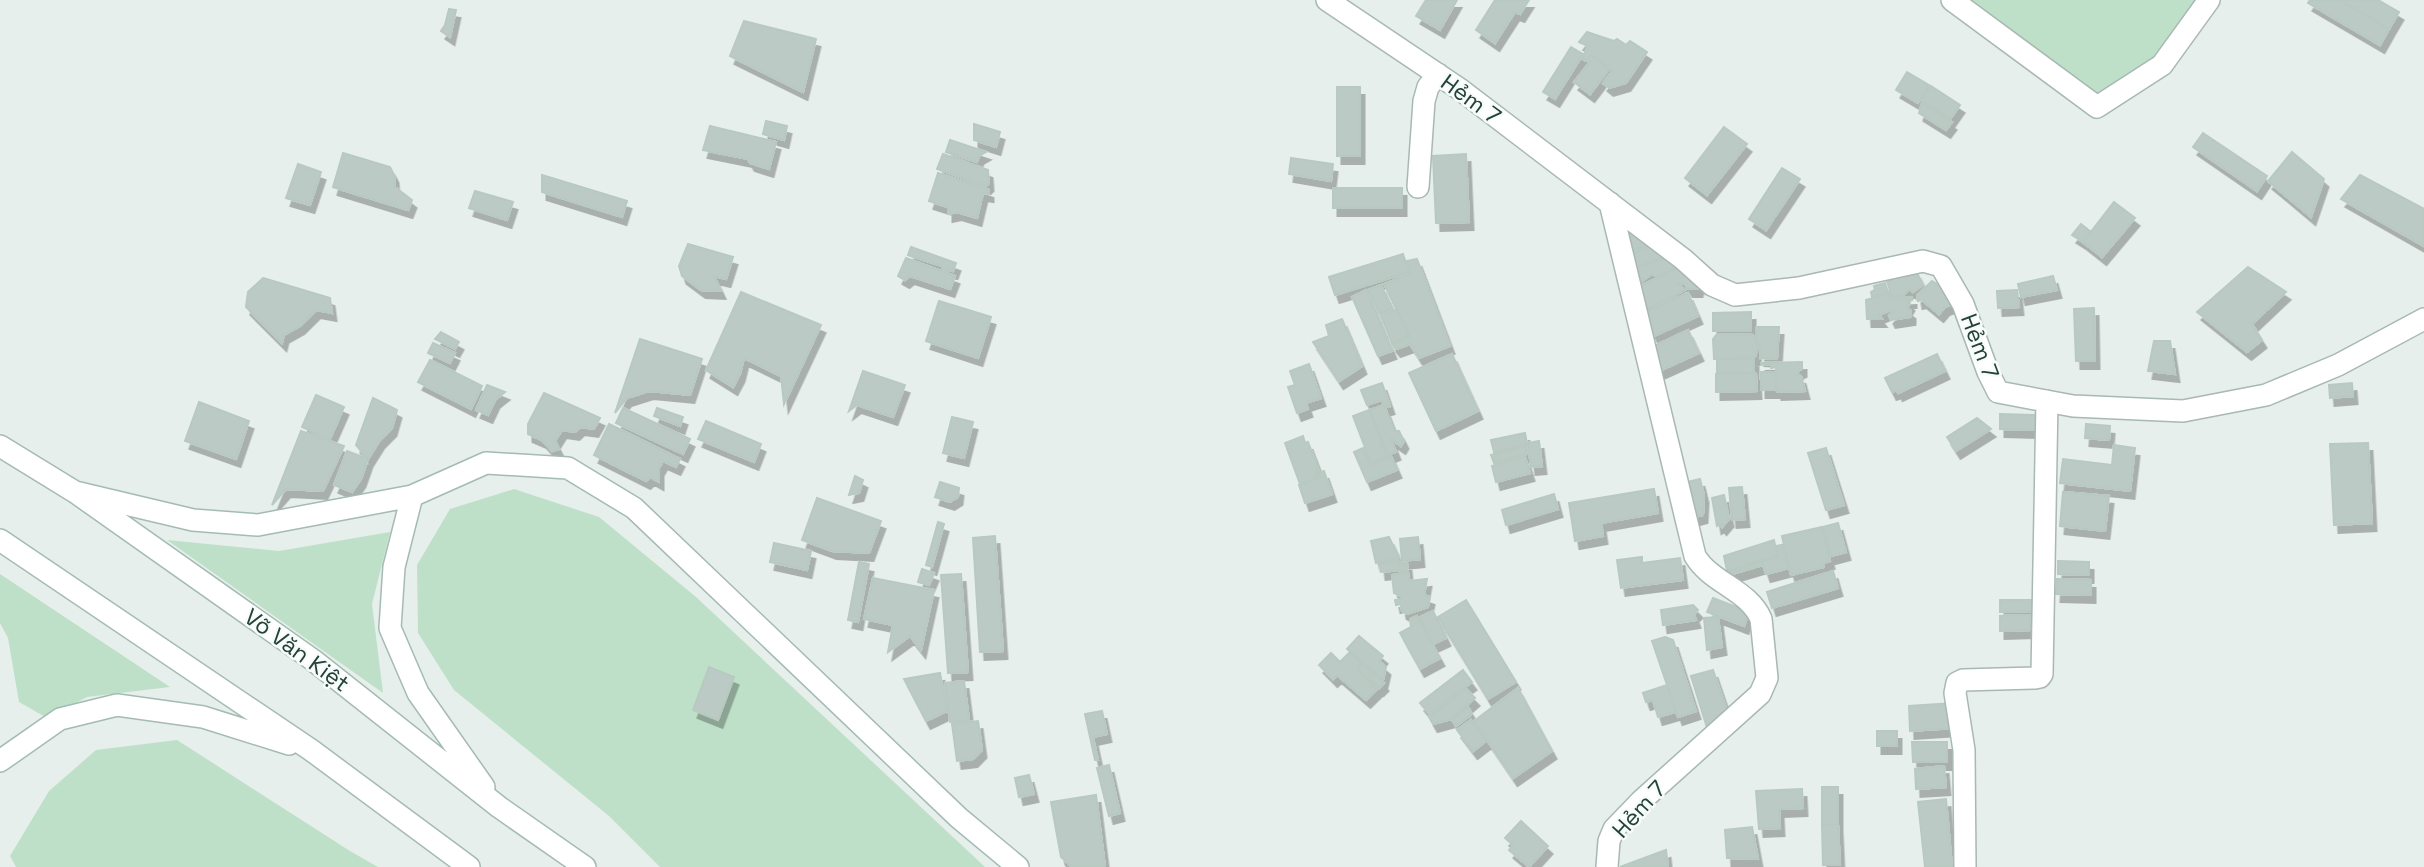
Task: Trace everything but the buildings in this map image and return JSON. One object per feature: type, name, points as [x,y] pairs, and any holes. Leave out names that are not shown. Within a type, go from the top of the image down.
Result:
[{"type":"street","name":"Hẻm 7","points":[[1327,0],[1438,74],[1683,259],[1712,285],[1735,295],[1798,288],[1923,261],[1941,266],[1963,304],[1998,392],[2073,406],[2183,411],[2266,395],[2338,365],[2424,319]]},
{"type":"street","points":[[1952,0],[2097,107],[2162,65],[2209,0]]},
{"type":"street","points":[[1418,187],[1424,101],[1428,87],[1438,74]]},
{"type":"street","name":"Hẻm 7","points":[[1607,867],[1609,841],[1614,829],[1641,801],[1760,694],[1767,678],[1758,612],[1747,600],[1702,567],[1695,556],[1610,204]]},
{"type":"street","points":[[1965,867],[1964,750],[1955,693],[1957,683],[1963,680],[2035,678],[2042,674],[2047,401]]},
{"type":"street","name":"Võ Văn Kiệt","points":[[0,446],[75,492],[313,660],[499,807],[585,867]]},
{"type":"street","points":[[75,492],[193,520],[258,525],[412,496],[486,463],[568,468],[644,517],[959,818],[1018,867]]},
{"type":"street","points":[[412,496],[394,567],[390,628],[418,693],[499,807]]},
{"type":"street","points":[[0,540],[311,750],[469,867]]},
{"type":"street","points":[[0,761],[60,719],[117,705],[203,717],[311,750]]},
{"type":"green space","points":[[1952,0],[2209,0],[2162,65],[2097,107]]},
{"type":"green space","points":[[514,489],[599,517],[696,597],[985,867],[660,867],[609,816],[454,690],[418,633],[417,565],[450,509]]},
{"type":"green space","points":[[390,532],[372,604],[383,693],[167,540],[279,551]]},
{"type":"green space","points":[[0,574],[170,687],[87,697],[47,718],[19,702],[8,638],[0,623]]},
{"type":"green space","points":[[177,740],[378,867],[16,867],[10,856],[49,791],[96,750]]}]
